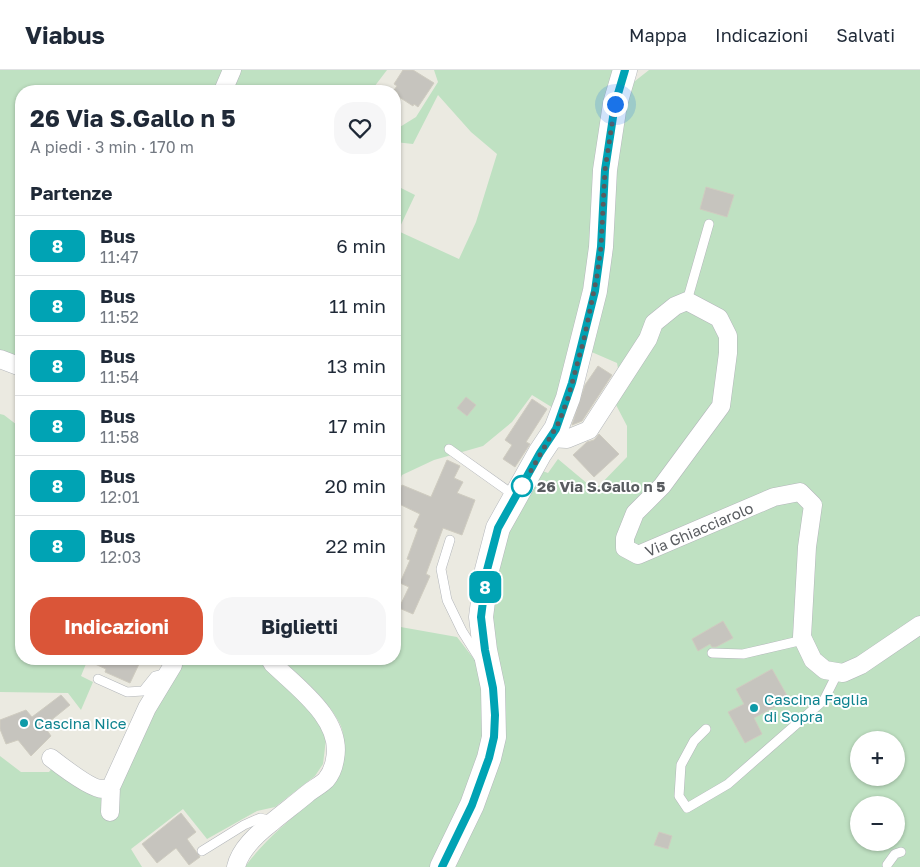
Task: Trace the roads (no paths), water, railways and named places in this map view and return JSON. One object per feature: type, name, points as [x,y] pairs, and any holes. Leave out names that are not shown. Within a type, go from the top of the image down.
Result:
[{"type":"street","points":[[226,85],[232,70]]},
{"type":"street","points":[[442,867],[472,805],[489,758],[494,737],[493,688],[481,617],[487,570],[498,528],[554,430],[570,390],[595,291],[601,247],[605,170],[615,104],[625,75]]},
{"type":"street","points":[[554,430],[567,439],[588,430],[648,339],[654,323],[674,306],[687,301]]},
{"type":"street","name":"Via Ghiacciarolo","points":[[687,301],[720,318],[728,336],[728,353],[721,406],[662,486],[634,513],[625,538],[625,548],[638,555],[774,497],[800,492],[813,505],[807,547],[802,637],[813,660],[825,670],[838,672]]},
{"type":"street","points":[[0,359],[15,365]]},
{"type":"street","points":[[838,672],[843,673],[861,665],[920,625]]},
{"type":"street","points":[[236,867],[237,861],[246,847],[274,821],[326,780],[333,768],[336,753],[336,738],[331,725],[304,694],[274,665]]},
{"type":"street","points":[[110,812],[111,787],[147,708],[171,666]]},
{"type":"street","points":[[51,758],[92,786],[102,790],[111,787]]},
{"type":"lane","points":[[687,301],[710,224]]},
{"type":"lane","points":[[522,468],[537,444],[550,429],[554,430]]},
{"type":"lane","points":[[449,449],[516,497]]},
{"type":"lane","points":[[450,540],[441,569],[447,600],[462,631],[479,658],[488,666]]},
{"type":"lane","points":[[712,653],[744,654],[803,640]]},
{"type":"lane","points":[[98,679],[128,692],[144,691],[155,676],[171,666]]},
{"type":"lane","points":[[706,729],[694,741],[681,765],[680,796],[687,808],[728,784],[824,700],[838,672]]},
{"type":"lane","points":[[202,851],[244,825],[260,818],[274,821]]},
{"type":"lane","points":[[887,865],[895,854],[901,852]]},
{"type":"place","name":"26 Via S.Gallo n 5","points":[[522,486]]},
{"type":"place","name":"Cascina Faglia di Sopra","points":[[754,708]]},
{"type":"place","name":"Cascina Nice","points":[[24,723]]}]
